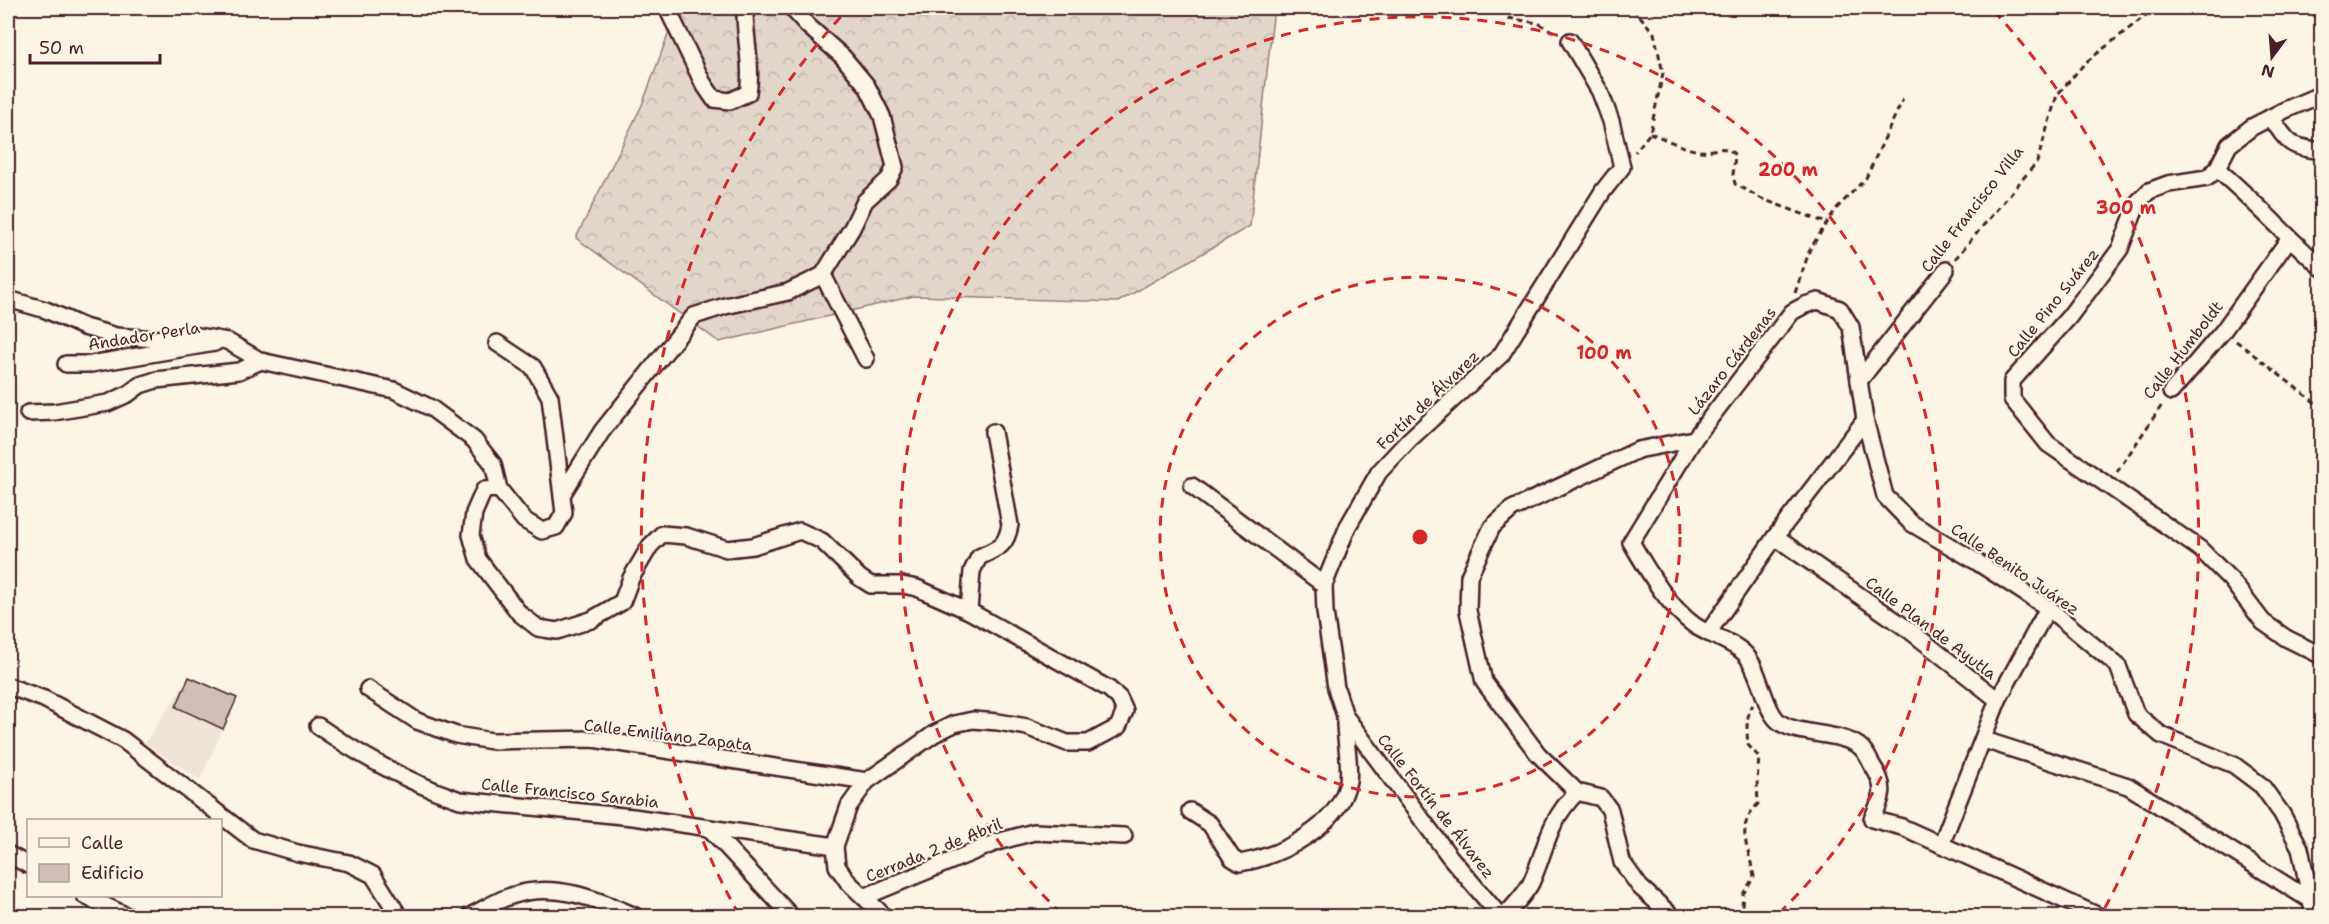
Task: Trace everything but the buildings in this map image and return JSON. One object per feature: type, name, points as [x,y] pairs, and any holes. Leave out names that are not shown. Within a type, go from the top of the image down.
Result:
[{"type":"street","points":[[667,8],[703,83],[714,99],[730,100],[748,93],[751,76],[745,8]]},
{"type":"street","points":[[563,493],[602,431],[694,316],[725,306],[788,292],[823,275],[852,228],[865,201],[889,179],[895,167],[882,116],[867,86],[843,57],[808,26],[792,8]]},
{"type":"street","points":[[1570,42],[1600,92],[1611,121],[1622,167]]},
{"type":"street","points":[[2322,94],[2252,127],[2229,145],[2217,169],[2322,268]]},
{"type":"street","points":[[2271,117],[2286,140],[2296,147],[2322,151]]},
{"type":"street","name":"Fortín de Álvarez","points":[[1345,716],[1336,688],[1325,612],[1324,585],[1348,526],[1379,472],[1409,440],[1501,355],[1604,191],[1622,167]]},
{"type":"street","name":"Calle Pino Suárez","points":[[2217,169],[2207,178],[2168,184],[2149,191],[2138,202],[2120,249],[2069,317],[2012,381],[2012,399],[2048,444],[2200,549],[2231,580],[2263,622],[2286,638],[2322,656]]},
{"type":"street","name":"Calle Humboldt","points":[[2171,392],[2223,331],[2289,239]]},
{"type":"street","name":"Calle Francisco Villa","points":[[1859,381],[1946,270]]},
{"type":"street","points":[[823,275],[866,360]]},
{"type":"street","points":[[8,299],[46,310],[84,327],[116,336],[156,339],[187,334],[227,341],[261,361],[394,390],[431,408],[474,440],[493,464],[499,489],[524,520],[542,531],[556,527],[564,513],[550,397],[534,367],[496,343]]},
{"type":"street","name":"Lázaro Cárdenas","points":[[1708,633],[1694,625],[1663,594],[1631,542],[1694,439],[1792,312],[1805,305],[1818,302],[1840,309],[1851,327],[1865,420]]},
{"type":"street","name":"Andador Perla","points":[[66,364],[91,364],[227,341]]},
{"type":"street","points":[[28,413],[54,412],[108,403],[128,394],[140,385],[156,380],[239,370],[261,361]]},
{"type":"street","points":[[1865,420],[1775,537],[1708,633],[1745,653],[1755,669],[1770,711],[1779,722],[1798,729],[1840,738],[1860,746],[1881,778],[1882,797],[1872,819],[1902,827],[2100,916]]},
{"type":"street","name":"Calle Benito Juárez","points":[[1865,420],[1885,496],[1911,523],[2048,608],[2118,666],[2136,714],[2161,735],[2234,765],[2262,786],[2282,814],[2300,848],[2314,916]]},
{"type":"street","points":[[969,611],[972,571],[975,564],[979,557],[998,548],[1007,540],[1010,525],[993,432]]},
{"type":"street","points":[[1672,916],[1640,887],[1622,862],[1610,810],[1601,798],[1577,792],[1538,754],[1484,682],[1468,611],[1469,576],[1492,527],[1512,509],[1638,450],[1694,439]]},
{"type":"street","points":[[1192,486],[1324,585]]},
{"type":"street","points":[[499,489],[484,490],[474,513],[471,535],[478,559],[519,613],[538,628],[556,631],[591,620],[621,602],[645,554],[662,534],[686,536],[727,549],[753,546],[800,531],[822,541],[860,578],[871,585],[902,585],[917,588],[969,611],[1108,688],[1119,698],[1125,711],[1118,728],[1088,743],[1066,744],[1027,727],[973,720],[954,724],[934,734],[867,781],[849,806],[835,846],[837,866],[848,882],[884,916]]},
{"type":"street","name":"Calle Plan de Ayutla","points":[[1775,537],[1909,630],[1998,700],[1941,844]]},
{"type":"street","points":[[1998,700],[2048,608]]},
{"type":"street","points":[[8,686],[44,699],[123,740],[253,840],[298,853],[349,863],[373,876],[399,916]]},
{"type":"street","name":"Calle Emiliano Zapata","points":[[368,689],[417,721],[456,735],[492,741],[593,740],[867,781]]},
{"type":"street","points":[[1190,811],[1210,824],[1232,858],[1240,863],[1274,853],[1317,829],[1340,805],[1348,780],[1345,716]]},
{"type":"street","name":"Calle Fortín de Álvarez","points":[[1345,716],[1450,857],[1500,916]]},
{"type":"street","name":"Calle Francisco Sarabia","points":[[318,726],[352,750],[437,792],[460,800],[633,817],[835,846]]},
{"type":"street","points":[[1984,740],[2128,786],[2310,900]]},
{"type":"street","points":[[1505,916],[1530,884],[1547,836],[1562,808],[1577,792]]},
{"type":"street","points":[[709,828],[791,916]]},
{"type":"street","name":"Cerrada 2 de Abril","points":[[864,897],[997,842],[1034,832],[1124,836]]},
{"type":"street","points":[[8,854],[27,864]]},
{"type":"street","points":[[470,916],[511,895],[550,889],[600,900],[635,916]]},
{"type":"street","points":[[87,897],[128,916]]},
{"type":"path","points":[[1622,167],[1650,133],[1663,73],[1654,33],[1633,8]]},
{"type":"path","name":"Calle Francisco Villa","points":[[1946,270],[2037,162],[2057,95],[2085,63],[2155,8]]},
{"type":"path","points":[[1508,18],[1538,23],[1570,42]]},
{"type":"path","points":[[1792,312],[1796,284],[1810,249],[1836,209],[1866,178],[1903,99]]},
{"type":"path","points":[[1650,133],[1698,151],[1709,152],[1719,147],[1730,150],[1735,155],[1733,175],[1735,184],[1762,199],[1827,223]]},
{"type":"path","points":[[2223,331],[2322,408]]},
{"type":"path","name":"Calle Humboldt","points":[[2108,486],[2171,392]]},
{"type":"path","points":[[1742,916],[1743,894],[1754,877],[1743,826],[1748,814],[1758,804],[1759,757],[1748,745],[1747,724],[1750,708],[1755,704],[1770,711]]},
{"type":"shaded area","points":[[189,677],[237,698],[200,780],[145,743]]},
{"type":"green space","points":[[678,8],[1274,8],[1250,226],[1118,302],[914,296],[719,342],[576,238],[642,105]]}]
